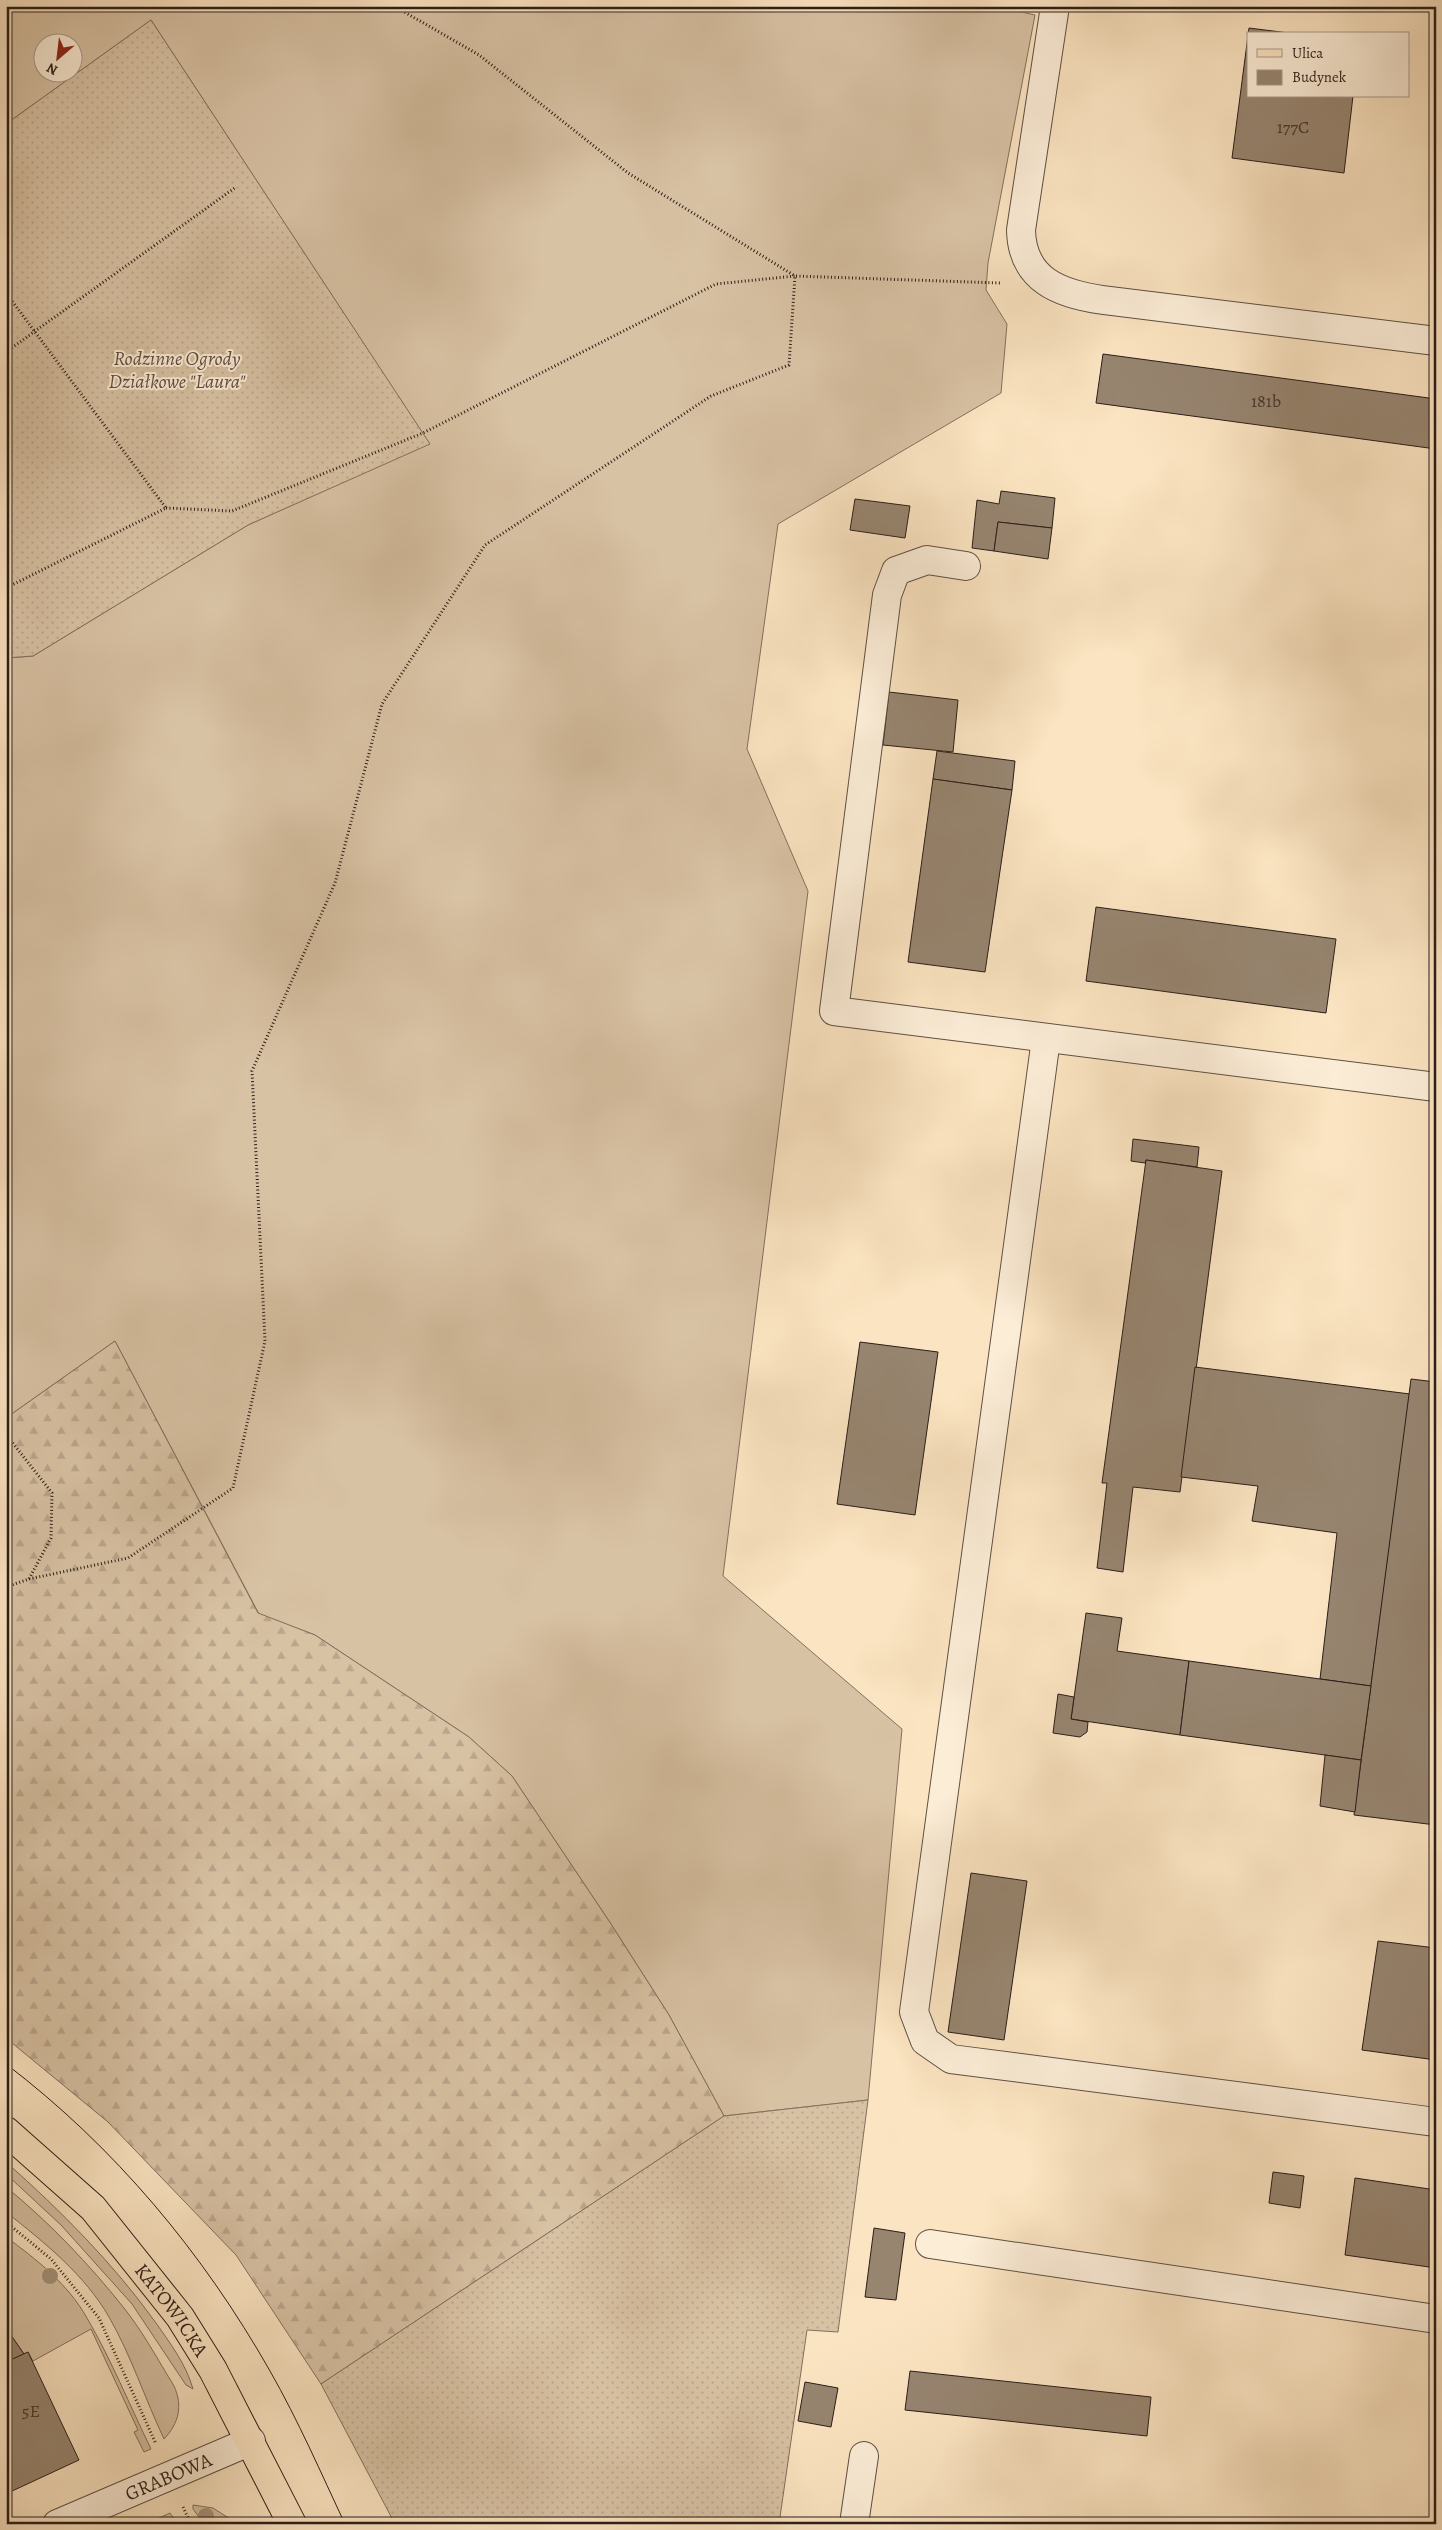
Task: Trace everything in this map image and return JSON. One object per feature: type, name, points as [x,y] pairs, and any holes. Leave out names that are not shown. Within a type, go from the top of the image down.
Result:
[{"type":"main road","name":"KATOWICKA","points":[[6,2131],[93,2208],[184,2324],[213,2370],[292,2524]]},
{"type":"street","points":[[1055,6],[1020,230],[1021,245],[1026,258],[1048,284],[1065,292],[1083,297],[1436,341]]},
{"type":"street","points":[[966,566],[927,560],[896,571],[887,595],[834,1011],[1436,1087]]},
{"type":"street","points":[[1046,1039],[914,2012],[925,2041],[951,2059],[1436,2122]]},
{"type":"street","points":[[930,2244],[1436,2319]]},
{"type":"street","name":"GRABOWA","points":[[58,2524],[170,2474],[251,2441]]},
{"type":"street","points":[[854,2524],[864,2456]]},
{"type":"path","points":[[394,6],[479,55],[628,173],[795,276]]},
{"type":"path","points":[[6,352],[236,187]]},
{"type":"path","points":[[6,1587],[29,1579],[128,1558],[232,1488],[265,1341],[252,1071],[334,883],[382,704],[485,545],[710,396],[789,365],[795,276]]},
{"type":"path","points":[[6,588],[166,508],[232,511],[423,433],[716,284],[795,276],[1048,284]]},
{"type":"path","points":[[6,293],[166,508]]},
{"type":"path","points":[[8,1437],[52,1493],[51,1538],[29,1579]]},
{"type":"path","points":[[6,2222],[51,2259],[99,2318],[170,2474]]},
{"type":"path","points":[[6,2507],[10,2514]]},
{"type":"green space","points":[[6,6],[995,6],[1035,15],[988,263],[986,290],[1007,324],[1001,393],[778,524],[747,749],[808,891],[723,1576],[902,1729],[868,2100],[724,2116],[669,2015],[512,1776],[469,1737],[315,1635],[259,1614],[115,1341],[6,1418],[6,658],[33,656],[248,525],[429,443],[151,20],[82,69],[82,32],[32,32],[32,82],[65,82],[6,124]]},
{"type":"green space","name":"Rodzinne Ogrody Działkowe \"Laura\"","points":[[151,20],[430,444],[248,525],[33,656],[6,658],[6,124],[65,82],[82,82],[82,69]]},
{"type":"green space","points":[[115,1341],[258,1613],[315,1635],[469,1737],[512,1776],[669,2015],[724,2116],[321,2384],[236,2255],[108,2122],[6,2038],[6,1418]]},
{"type":"green space","points":[[868,2100],[838,2332],[807,2330],[779,2524],[395,2524],[321,2384],[724,2116]]},
{"type":"green space","points":[[6,2162],[86,2238],[122,2279],[172,2346],[182,2362],[193,2389],[186,2385],[132,2304],[61,2225],[6,2174]]},
{"type":"green space","points":[[6,2187],[38,2214],[97,2275],[144,2336],[177,2393],[178,2414],[173,2427],[164,2439],[124,2346],[109,2317],[76,2273],[49,2247],[6,2212]]},
{"type":"green space","points":[[6,2237],[51,2273],[71,2294],[87,2318],[104,2350],[151,2449],[144,2452],[134,2432],[138,2430],[91,2329],[33,2361],[28,2352],[24,2354],[6,2328]]},
{"type":"green space","points":[[193,2505],[213,2508],[238,2524],[204,2524],[193,2509]]},
{"type":"green space","points":[[170,2513],[178,2524],[146,2524]]},
{"type":"building","points":[[1249,28],[1281,32],[1248,32]]},
{"type":"building","points":[[1247,44],[1247,98],[1353,98],[1344,173],[1232,158]]},
{"type":"building","points":[[1103,354],[1436,399],[1436,449],[1096,403]]},
{"type":"building","points":[[1001,491],[1055,498],[1052,528],[998,522],[994,551],[972,548],[977,500],[999,504]]},
{"type":"building","points":[[855,499],[910,506],[905,538],[850,530]]},
{"type":"building","points":[[998,522],[1052,528],[1048,559],[994,551]]},
{"type":"building","points":[[889,692],[958,700],[953,752],[883,745]]},
{"type":"building","points":[[937,751],[1015,761],[1012,790],[933,779]]},
{"type":"building","points":[[933,779],[1012,790],[985,972],[908,962]]},
{"type":"building","points":[[1096,907],[1336,939],[1326,1013],[1086,981]]},
{"type":"building","points":[[1133,1139],[1199,1147],[1197,1167],[1146,1160],[1145,1163],[1131,1161]]},
{"type":"building","points":[[1146,1160],[1222,1171],[1180,1492],[1133,1487],[1123,1572],[1097,1568],[1107,1483],[1102,1483]]},
{"type":"building","points":[[860,1342],[938,1352],[915,1515],[837,1504]]},
{"type":"building","points":[[1195,1367],[1410,1394],[1371,1686],[1320,1679],[1337,1533],[1252,1521],[1258,1486],[1181,1477]]},
{"type":"building","points":[[1411,1379],[1436,1382],[1436,1825],[1354,1815]]},
{"type":"building","points":[[1086,1613],[1122,1618],[1117,1651],[1189,1661],[1180,1735],[1071,1719]]},
{"type":"building","points":[[1189,1661],[1371,1686],[1361,1760],[1180,1735]]},
{"type":"building","points":[[1058,1694],[1074,1697],[1071,1719],[1088,1722],[1087,1732],[1080,1737],[1053,1733]]},
{"type":"building","points":[[1325,1755],[1361,1760],[1355,1812],[1320,1806]]},
{"type":"building","points":[[971,1873],[1027,1881],[1004,2040],[948,2032]]},
{"type":"building","points":[[1378,1941],[1436,1948],[1436,2060],[1362,2050]]},
{"type":"building","points":[[1273,2172],[1304,2176],[1300,2208],[1269,2203]]},
{"type":"building","points":[[1355,2178],[1436,2190],[1436,2268],[1345,2255]]},
{"type":"building","points":[[874,2228],[905,2233],[896,2300],[865,2297]]},
{"type":"building","points":[[6,2328],[24,2354],[6,2362]]},
{"type":"building","points":[[28,2352],[79,2460],[10,2492],[6,2484],[6,2362]]},
{"type":"building","points":[[910,2371],[1151,2397],[1147,2436],[905,2410]]},
{"type":"building","points":[[805,2382],[838,2388],[831,2427],[798,2421]]},
{"type":"tram line","points":[[6,2064],[84,2130],[120,2166],[186,2244],[244,2327],[270,2371],[300,2427],[345,2524]]}]
